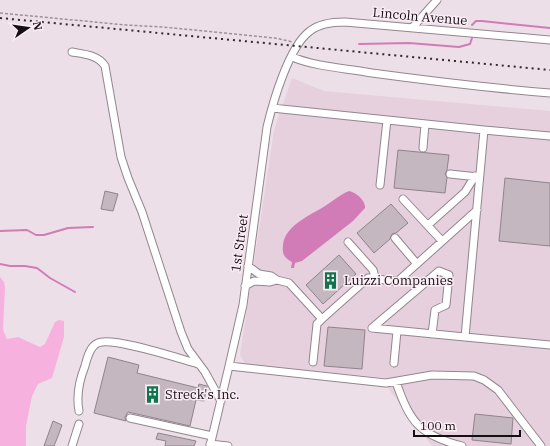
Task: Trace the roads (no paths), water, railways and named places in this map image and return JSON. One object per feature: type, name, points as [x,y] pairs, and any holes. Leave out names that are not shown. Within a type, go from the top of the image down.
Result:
[{"type":"street","points":[[412,28],[437,0]]},
{"type":"street","name":"Lincoln Avenue","points":[[298,45],[311,30],[332,22],[351,22],[550,40]]},
{"type":"street","name":"1st Street","points":[[210,445],[241,315],[264,140],[272,108],[298,45]]},
{"type":"street","points":[[72,52],[93,56],[101,61],[105,66],[124,169],[142,212],[181,332],[188,349],[209,378],[221,401]]},
{"type":"street","points":[[292,57],[307,63],[381,74],[472,86],[550,93]]},
{"type":"street","points":[[272,108],[550,136]]},
{"type":"street","points":[[380,185],[386,120]]},
{"type":"street","points":[[423,148],[425,124]]},
{"type":"street","points":[[465,337],[477,210],[477,176],[484,130]]},
{"type":"street","points":[[450,174],[477,176]]},
{"type":"street","points":[[428,225],[465,192],[477,176]]},
{"type":"street","points":[[403,199],[442,241]]},
{"type":"street","points":[[313,362],[317,324],[322,319],[368,278],[375,277],[394,282],[399,280],[477,210]]},
{"type":"street","points":[[395,238],[417,264]]},
{"type":"street","points":[[348,242],[373,270],[375,277]]},
{"type":"street","points":[[248,266],[255,272],[271,276],[292,286],[322,319]]},
{"type":"street","points":[[432,334],[435,310],[446,305],[448,290],[449,275],[439,271],[372,328],[398,331],[550,345]]},
{"type":"street","points":[[245,286],[254,281],[270,282],[277,280]]},
{"type":"street","points":[[394,363],[398,331]]},
{"type":"street","points":[[79,411],[78,392],[81,376],[91,350],[98,342],[108,341],[126,344],[199,364]]},
{"type":"street","points":[[229,366],[386,383],[432,375],[474,376],[480,378],[498,390],[541,446]]},
{"type":"street","points":[[396,382],[410,415],[423,430],[436,438],[462,446]]},
{"type":"street","points":[[130,418],[212,436]]},
{"type":"street","points":[[72,446],[79,424]]},
{"type":"street","points":[[210,445],[228,446]]},
{"type":"waterway","points":[[472,25],[476,21],[482,21],[550,28]]},
{"type":"waterway","points":[[359,44],[409,43],[459,47],[470,44],[472,38]]},
{"type":"waterway","points":[[0,231],[27,230],[36,235],[44,235],[68,228],[93,227]]},
{"type":"waterway","points":[[0,264],[37,268],[50,278],[75,292]]},
{"type":"railway","points":[[0,18],[550,70]]},
{"type":"place","name":"Luizzi Companies","points":[[331,280]]},
{"type":"place","name":"Streck's Inc.","points":[[152,394]]}]
